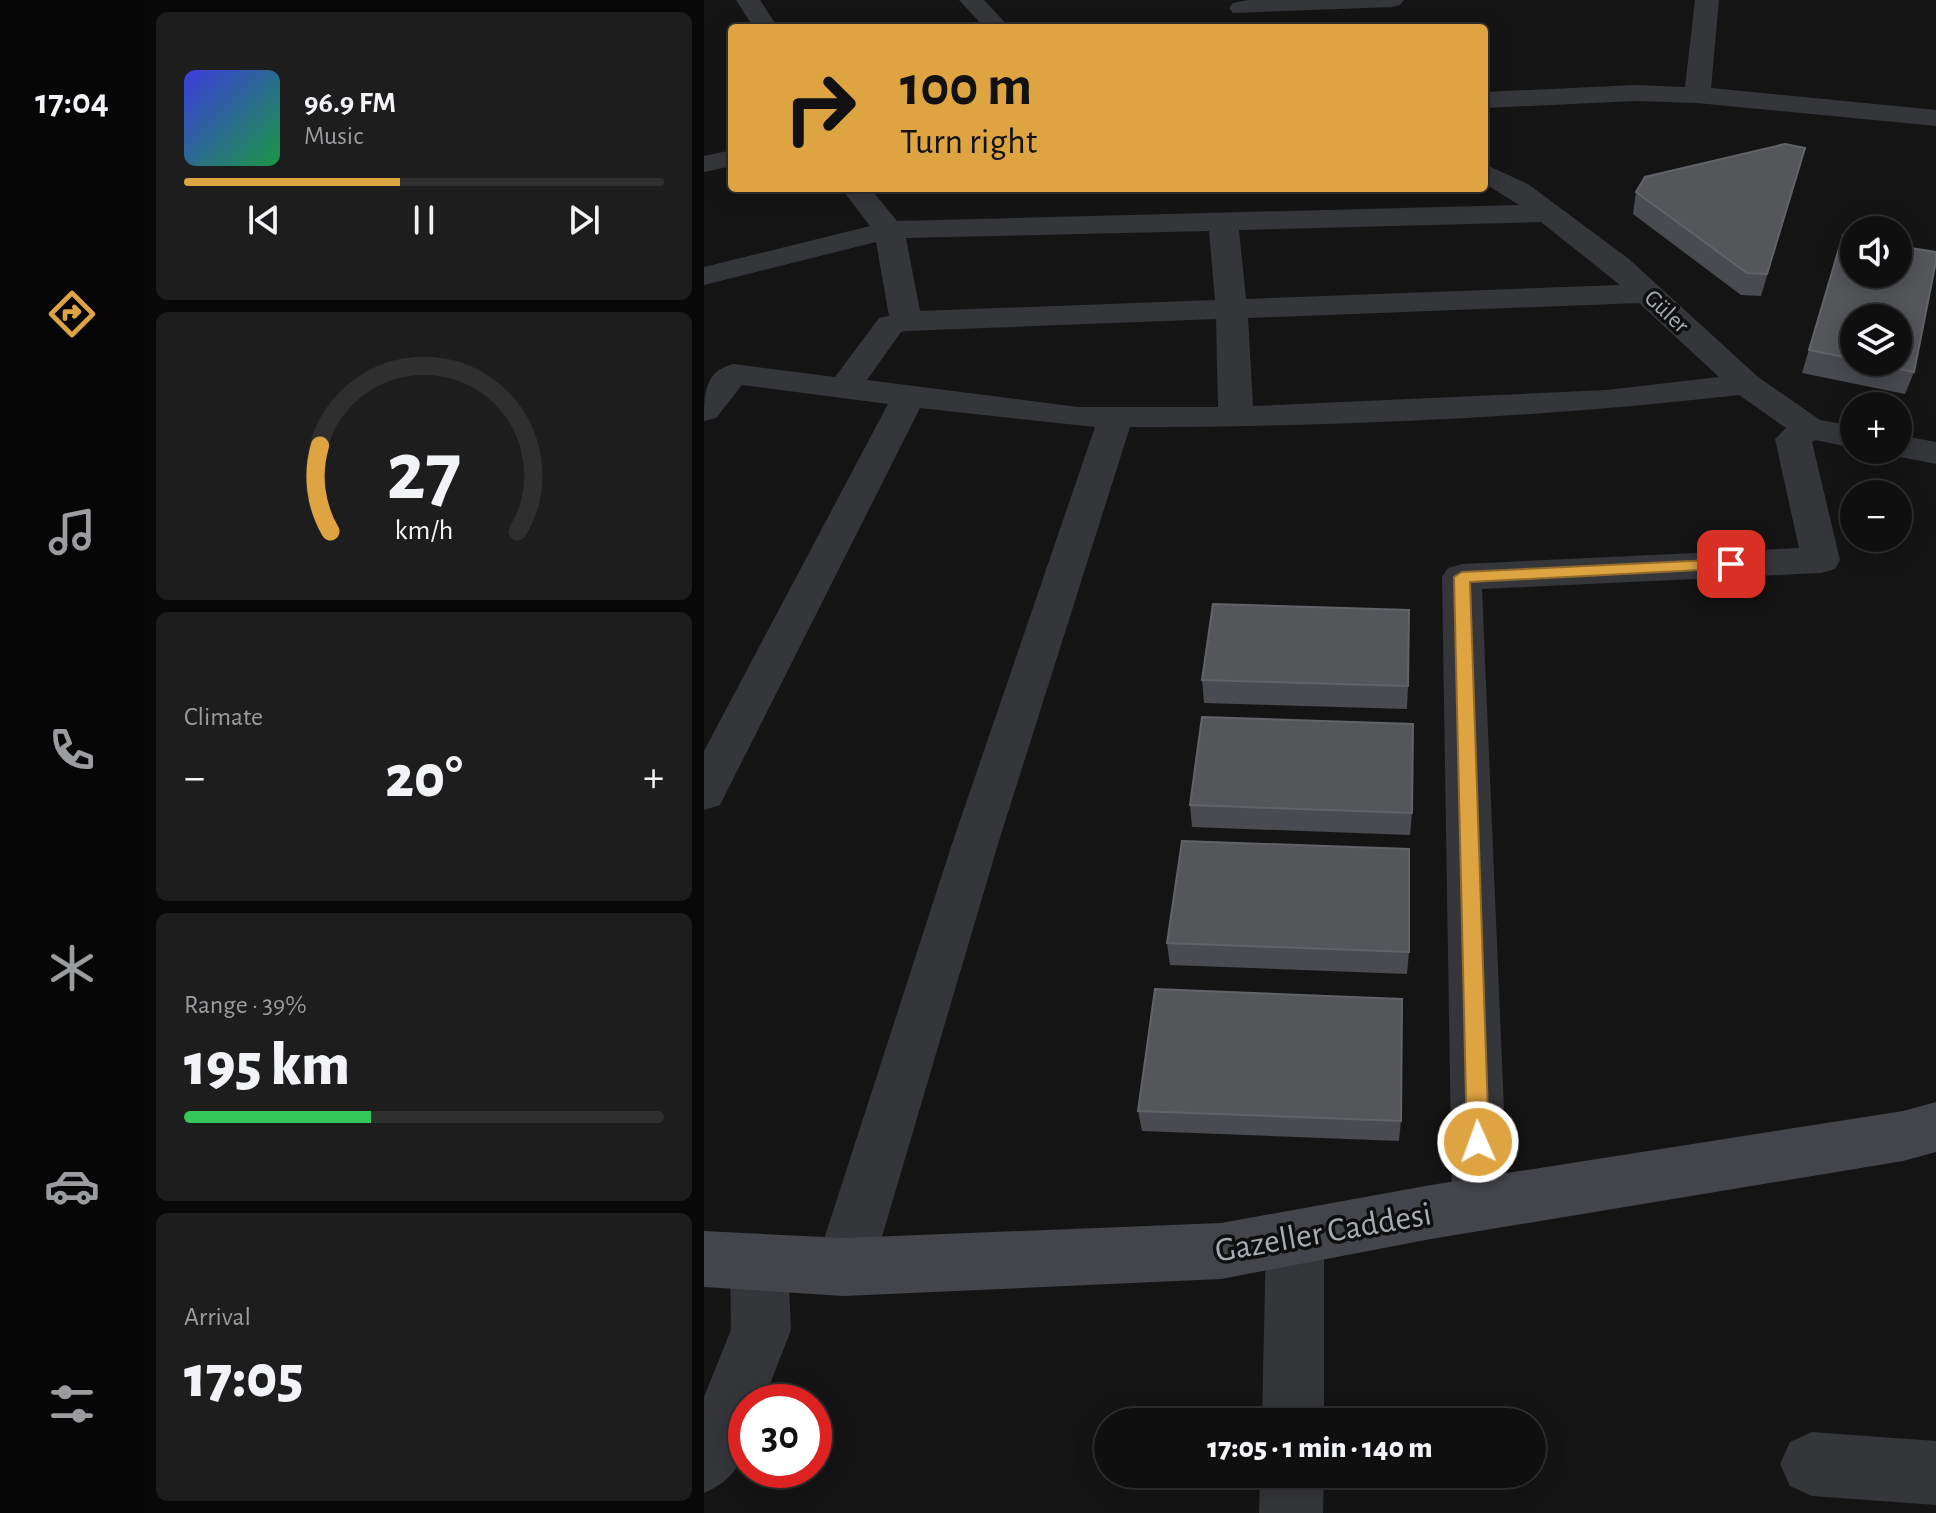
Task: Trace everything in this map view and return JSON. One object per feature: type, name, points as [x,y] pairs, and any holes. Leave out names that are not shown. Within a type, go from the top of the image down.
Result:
[{"type":"street","points":[[748,0],[763,24]]},
{"type":"street","points":[[971,0],[994,24]]},
{"type":"street","points":[[1236,4],[1392,0]]},
{"type":"street","points":[[1697,95],[1707,0]]},
{"type":"street","points":[[1236,4],[1261,24]]},
{"type":"street","points":[[1488,100],[1636,93],[1697,95],[1858,108],[1936,118]]},
{"type":"street","name":"Güler","points":[[1488,174],[1518,190],[1618,266],[1746,384],[1832,432]]},
{"type":"street","points":[[858,192],[889,230],[906,321]]},
{"type":"street","points":[[704,276],[889,230],[1546,213]]},
{"type":"street","points":[[1223,222],[1232,308],[1236,417]]},
{"type":"street","points":[[844,388],[890,325],[906,321],[1647,293]]},
{"type":"street","points":[[704,411],[733,374],[1078,417],[1236,417],[1607,400],[1746,384]]},
{"type":"street","points":[[704,793],[909,396]]},
{"type":"street","points":[[844,1267],[975,844],[1116,417]]},
{"type":"street","points":[[1480,1204],[1462,577],[1821,560],[1793,439],[1832,432]]},
{"type":"street","points":[[1912,449],[1936,453]]},
{"type":"street","name":"Gazeller Caddesi","points":[[732,1262],[844,1267],[1221,1251],[1480,1204],[1903,1136],[1936,1127]]},
{"type":"street","points":[[1293,1408],[1295,1239]]},
{"type":"street","points":[[704,1461],[722,1429],[761,1330],[732,1262]]},
{"type":"street","points":[[1812,1464],[1936,1473]]},
{"type":"street","points":[[1291,1513],[1292,1488]]},
{"type":"building","points":[[1785,144],[1805,148],[1767,274],[1747,273],[1636,192],[1645,177]]},
{"type":"building","points":[[1840,245],[1840,288],[1912,288],[1912,248],[1936,252],[1914,372],[1912,304],[1840,304],[1840,356],[1809,350]]},
{"type":"building","points":[[1213,604],[1409,610],[1408,686],[1202,680]]},
{"type":"building","points":[[1202,717],[1413,724],[1412,813],[1190,805]]},
{"type":"building","points":[[1182,841],[1409,849],[1409,952],[1167,943]]},
{"type":"building","points":[[1155,989],[1402,999],[1401,1121],[1138,1111]]},
{"type":"route","points":[[1478,1142],[1462,577],[1731,564]]}]
